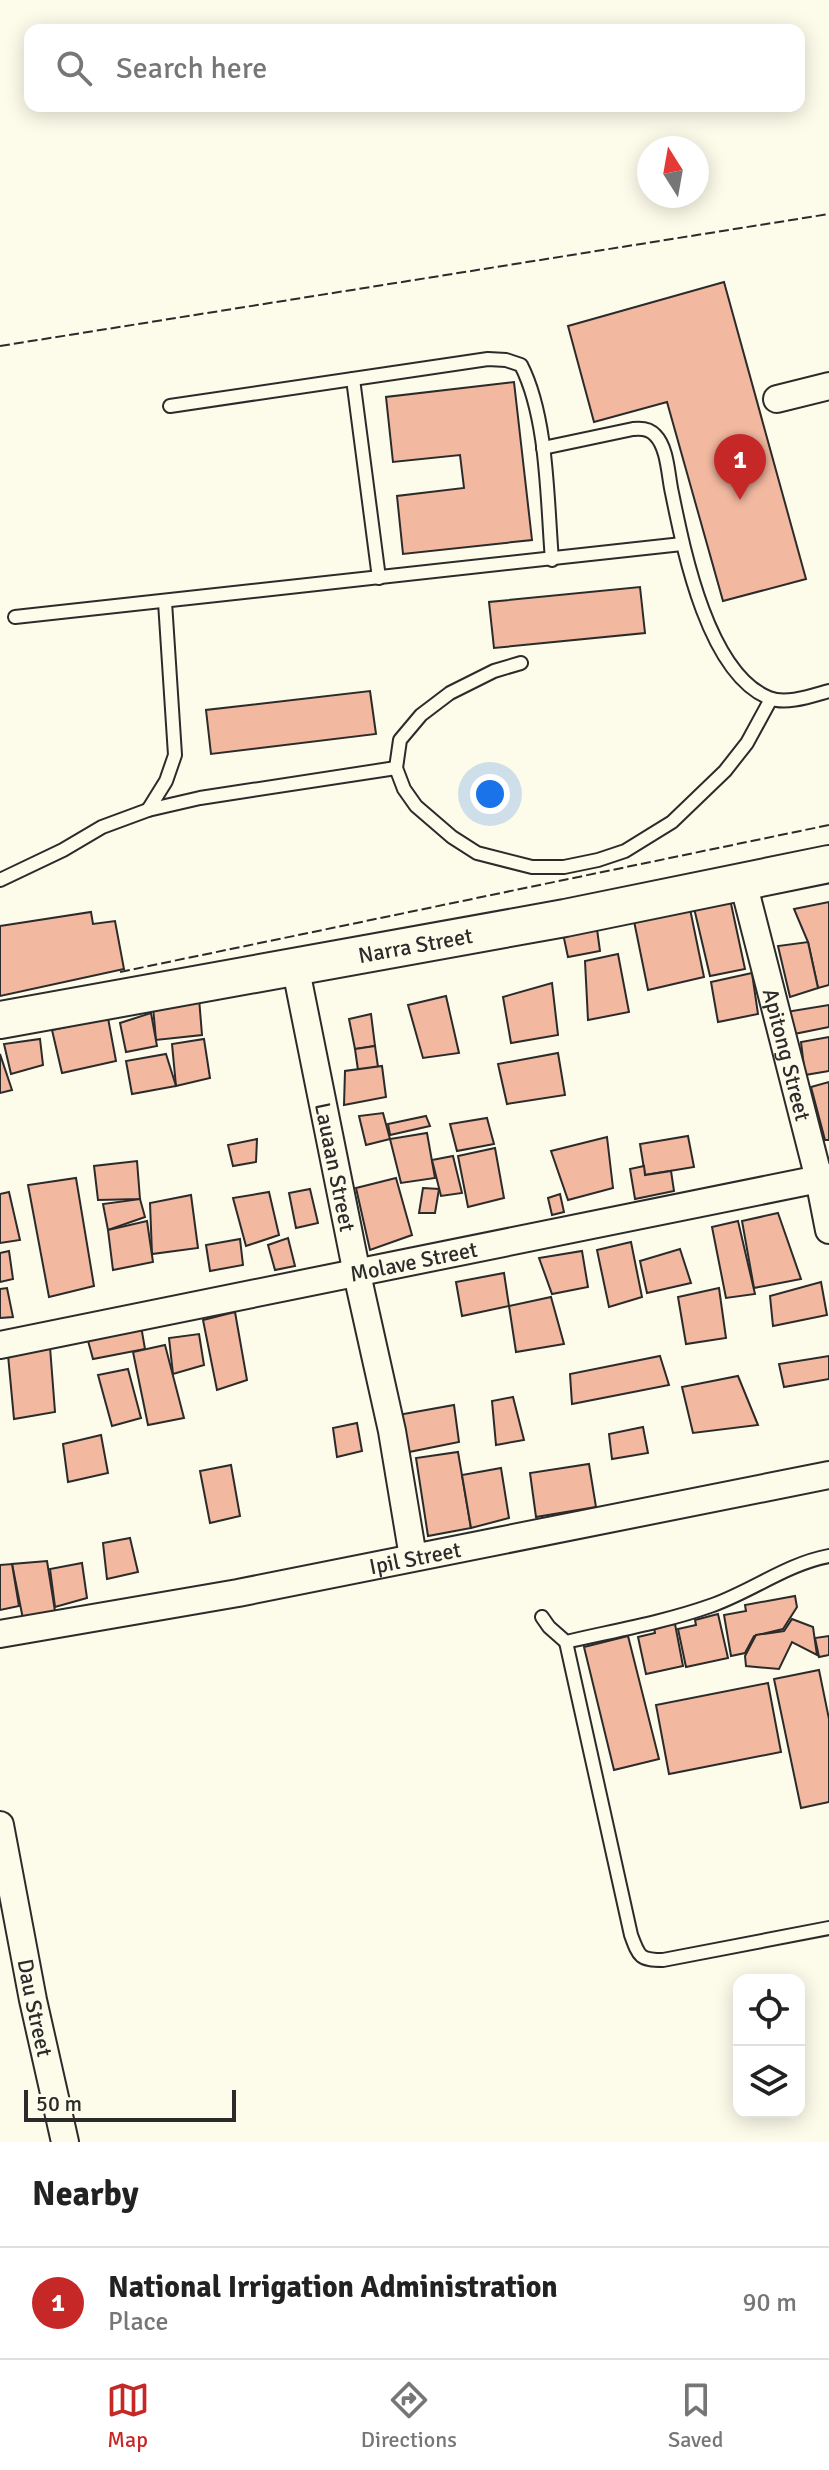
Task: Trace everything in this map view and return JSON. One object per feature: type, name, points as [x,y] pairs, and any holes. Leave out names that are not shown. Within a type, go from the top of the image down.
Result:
[{"type":"street","points":[[777,399],[829,386]]},
{"type":"street","name":"Narra Street","points":[[0,1020],[565,918],[829,864]]},
{"type":"street","name":"Apitong Street","points":[[743,882],[824,1178],[829,1230]]},
{"type":"street","name":"Lauaan Street","points":[[295,965],[392,1431],[413,1557]]},
{"type":"street","name":"Molave Street","points":[[0,1345],[824,1178]]},
{"type":"street","name":"Ipil Street","points":[[0,1634],[238,1593],[829,1475]]},
{"type":"street","name":"Dau Street","points":[[0,1825],[33,2000],[65,2142]]},
{"type":"lane","points":[[170,406],[488,359],[521,365],[532,389],[543,448],[552,560]]},
{"type":"lane","points":[[353,379],[379,578]]},
{"type":"lane","points":[[543,448],[633,429],[643,428],[654,433],[663,451],[682,544],[710,629],[727,661],[747,685],[771,699],[794,700],[829,691]]},
{"type":"lane","points":[[15,617],[682,544]]},
{"type":"lane","points":[[148,810],[166,781],[175,755],[165,602]]},
{"type":"lane","points":[[521,663],[494,671],[450,693],[421,715],[400,740],[396,768],[404,789],[416,806],[452,837],[477,853],[532,867],[564,867],[598,860],[625,851],[672,822],[702,795],[747,743],[771,699]]},
{"type":"lane","points":[[0,880],[63,850],[102,827],[148,810],[200,798],[396,768]]},
{"type":"lane","points":[[566,1642],[709,1607],[810,1560],[829,1556]]},
{"type":"lane","points":[[542,1617],[566,1642],[637,1953],[646,1960],[663,1960],[829,1928]]},
{"type":"building","points":[[724,282],[806,579],[723,601],[667,402],[594,422],[568,326]]},
{"type":"building","points":[[514,382],[532,540],[403,554],[397,496],[464,488],[460,455],[393,462],[386,397]]},
{"type":"building","points":[[640,587],[645,633],[494,648],[489,602]]},
{"type":"building","points":[[370,691],[376,734],[211,754],[206,710]]},
{"type":"building","points":[[730,899],[745,969],[710,976],[694,908]]},
{"type":"building","points":[[829,902],[829,985],[818,988],[808,942],[794,909]]},
{"type":"building","points":[[690,909],[704,977],[648,990],[634,921]]},
{"type":"building","points":[[91,912],[93,924],[115,921],[124,969],[0,996],[0,926]]},
{"type":"building","points":[[596,922],[600,951],[568,957],[562,929]]},
{"type":"building","points":[[808,942],[818,988],[790,997],[778,946]]},
{"type":"building","points":[[618,954],[629,1012],[588,1020],[585,961]]},
{"type":"building","points":[[752,973],[758,1014],[718,1022],[711,982]]},
{"type":"building","points":[[552,983],[558,1035],[511,1043],[503,997]]},
{"type":"building","points":[[446,996],[459,1053],[423,1058],[408,1005]]},
{"type":"building","points":[[199,998],[202,1035],[156,1040],[153,1007]]},
{"type":"building","points":[[829,1005],[829,1027],[794,1034],[786,1012]]},
{"type":"building","points":[[151,1013],[157,1046],[126,1052],[120,1023]]},
{"type":"building","points":[[371,1014],[375,1046],[355,1049],[349,1019]]},
{"type":"building","points":[[108,1018],[116,1061],[62,1073],[52,1030]]},
{"type":"building","points":[[829,1037],[829,1071],[805,1075],[801,1042]]},
{"type":"building","points":[[40,1039],[43,1065],[11,1074],[4,1044]]},
{"type":"building","points":[[204,1039],[210,1078],[176,1086],[172,1044]]},
{"type":"building","points":[[375,1046],[378,1067],[358,1070],[355,1049]]},
{"type":"building","points":[[558,1053],[565,1095],[507,1104],[498,1064]]},
{"type":"building","points":[[0,1054],[12,1090],[0,1093]]},
{"type":"building","points":[[166,1054],[176,1086],[132,1094],[126,1061]]},
{"type":"building","points":[[382,1066],[386,1097],[344,1105],[345,1071]]},
{"type":"building","points":[[829,1082],[829,1140],[825,1140],[811,1087]]},
{"type":"building","points":[[383,1113],[390,1139],[366,1145],[359,1116]]},
{"type":"building","points":[[426,1116],[430,1126],[390,1135],[388,1124]]},
{"type":"building","points":[[487,1118],[494,1144],[457,1151],[450,1124]]},
{"type":"building","points":[[427,1133],[435,1178],[401,1183],[390,1139]]},
{"type":"building","points":[[688,1136],[694,1167],[645,1175],[640,1144]]},
{"type":"building","points":[[607,1137],[613,1188],[568,1200],[551,1151]]},
{"type":"building","points":[[257,1139],[256,1162],[233,1166],[228,1145]]},
{"type":"building","points":[[495,1148],[504,1198],[468,1207],[458,1156]]},
{"type":"building","points":[[453,1156],[462,1193],[441,1196],[432,1160]]},
{"type":"building","points":[[137,1161],[140,1199],[98,1200],[94,1166]]},
{"type":"building","points":[[644,1166],[645,1175],[671,1171],[674,1191],[635,1199],[630,1169]]},
{"type":"building","points":[[76,1178],[94,1286],[49,1297],[28,1185]]},
{"type":"building","points":[[396,1178],[412,1235],[370,1250],[356,1188]]},
{"type":"building","points":[[423,1188],[439,1189],[435,1213],[419,1213]]},
{"type":"building","points":[[310,1189],[318,1223],[296,1228],[289,1193]]},
{"type":"building","points":[[9,1192],[20,1240],[0,1243],[0,1194]]},
{"type":"building","points":[[269,1192],[279,1235],[246,1246],[233,1198]]},
{"type":"building","points":[[560,1194],[564,1212],[552,1215],[548,1198]]},
{"type":"building","points":[[191,1195],[198,1248],[152,1254],[150,1203]]},
{"type":"building","points":[[140,1199],[145,1217],[108,1230],[103,1204]]},
{"type":"building","points":[[778,1213],[801,1279],[754,1288],[742,1221]]},
{"type":"building","points":[[147,1221],[153,1262],[113,1270],[108,1230]]},
{"type":"building","points":[[738,1221],[755,1294],[726,1298],[712,1227]]},
{"type":"building","points":[[288,1238],[295,1266],[275,1270],[268,1245]]},
{"type":"building","points":[[240,1239],[243,1265],[210,1271],[206,1245]]},
{"type":"building","points":[[631,1242],[642,1297],[609,1307],[597,1250]]},
{"type":"building","points":[[680,1249],[691,1283],[647,1293],[640,1261]]},
{"type":"building","points":[[9,1251],[13,1279],[0,1282],[0,1253]]},
{"type":"building","points":[[582,1251],[588,1287],[552,1294],[539,1258]]},
{"type":"building","points":[[504,1273],[509,1306],[462,1316],[456,1282]]},
{"type":"building","points":[[821,1282],[827,1315],[773,1326],[770,1296]]},
{"type":"building","points":[[7,1288],[13,1317],[0,1318],[0,1289]]},
{"type":"building","points":[[719,1288],[726,1338],[686,1344],[678,1297]]},
{"type":"building","points":[[551,1297],[564,1344],[516,1352],[509,1306]]},
{"type":"building","points":[[235,1312],[247,1380],[217,1390],[203,1320]]},
{"type":"building","points":[[141,1326],[145,1349],[93,1359],[87,1337]]},
{"type":"building","points":[[199,1334],[204,1365],[173,1374],[169,1338]]},
{"type":"building","points":[[165,1345],[184,1418],[148,1425],[133,1352]]},
{"type":"building","points":[[50,1347],[55,1412],[14,1419],[8,1355]]},
{"type":"building","points":[[660,1356],[669,1385],[572,1404],[570,1374]]},
{"type":"building","points":[[829,1356],[829,1379],[784,1387],[779,1364]]},
{"type":"building","points":[[128,1369],[141,1418],[112,1426],[98,1375]]},
{"type":"building","points":[[738,1376],[758,1425],[693,1433],[682,1387]]},
{"type":"building","points":[[513,1397],[524,1440],[496,1445],[492,1401]]},
{"type":"building","points":[[454,1405],[459,1442],[409,1452],[398,1415]]},
{"type":"building","points":[[357,1423],[362,1451],[337,1457],[333,1428]]},
{"type":"building","points":[[643,1427],[648,1453],[612,1459],[609,1434]]},
{"type":"building","points":[[101,1435],[108,1473],[68,1482],[63,1444]]},
{"type":"building","points":[[458,1452],[471,1528],[428,1536],[416,1458]]},
{"type":"building","points":[[589,1464],[596,1507],[536,1517],[530,1473]]},
{"type":"building","points":[[231,1465],[240,1516],[210,1523],[200,1471]]},
{"type":"building","points":[[501,1468],[509,1518],[471,1528],[462,1475]]},
{"type":"building","points":[[130,1538],[138,1572],[107,1579],[103,1543]]},
{"type":"building","points":[[47,1561],[55,1611],[23,1619],[12,1564]]},
{"type":"building","points":[[82,1563],[87,1598],[55,1607],[50,1569]]},
{"type":"building","points":[[12,1564],[19,1606],[0,1610],[0,1565]]},
{"type":"building","points":[[795,1596],[797,1607],[783,1629],[754,1636],[745,1653],[731,1656],[724,1615],[746,1611],[745,1605]]},
{"type":"building","points":[[718,1614],[728,1658],[686,1667],[678,1629],[696,1625],[695,1620]]},
{"type":"building","points":[[792,1619],[813,1627],[817,1655],[792,1642],[779,1669],[746,1666],[745,1656],[756,1635],[784,1631]]},
{"type":"building","points":[[675,1624],[683,1666],[646,1674],[638,1637],[655,1633],[654,1628]]},
{"type":"building","points":[[628,1636],[659,1759],[614,1770],[584,1647]]},
{"type":"building","points":[[829,1636],[829,1655],[819,1657],[815,1638]]},
{"type":"building","points":[[819,1670],[829,1719],[829,1802],[801,1808],[774,1679]]},
{"type":"building","points":[[768,1683],[781,1752],[669,1774],[656,1705]]},
{"type":"fence","points":[[0,346],[829,214]]},
{"type":"fence","points":[[120,972],[829,825]]},
{"type":"place","name":"National Irrigation Administration","points":[[740,500]]}]
